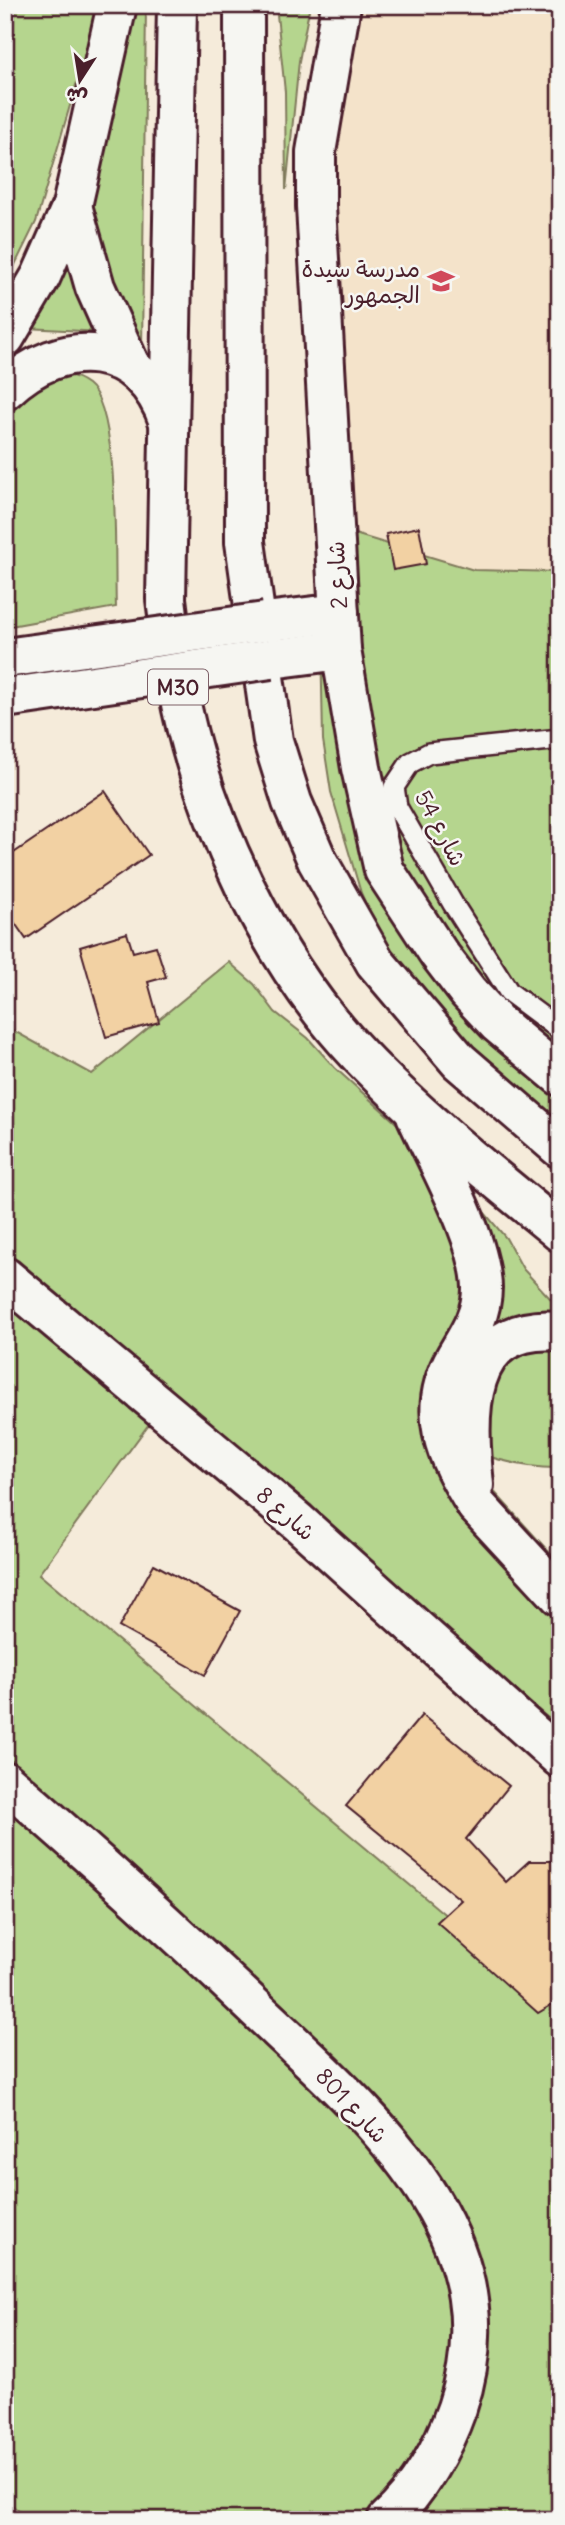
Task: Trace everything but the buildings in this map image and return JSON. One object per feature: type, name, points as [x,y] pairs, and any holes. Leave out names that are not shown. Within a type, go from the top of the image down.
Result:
[{"type":"main road","points":[[5,337],[41,276],[72,206],[117,5]]},
{"type":"main road","name":"M30","points":[[177,5],[166,599],[178,689],[215,818],[238,875],[270,933],[307,989],[358,1055],[412,1107],[560,1232]]},
{"type":"main road","points":[[244,5],[245,542],[273,741],[292,802],[317,860],[375,962],[459,1061],[560,1149]]},
{"type":"main road","name":"شارع 2","points":[[341,5],[316,152],[316,206],[340,632],[361,768],[384,870],[439,954],[468,992],[499,1024],[560,1076]]},
{"type":"main road","points":[[72,206],[95,286],[129,363],[153,388],[170,423]]},
{"type":"main road","points":[[5,390],[32,367],[66,354],[85,353],[129,363]]},
{"type":"main road","points":[[5,658],[265,622],[340,632]]},
{"type":"main road","points":[[5,698],[271,659],[340,632]]},
{"type":"main road","points":[[412,1107],[473,1244],[481,1270],[480,1310],[472,1331],[454,1359],[441,1408],[441,1432],[445,1452],[476,1505],[544,1566],[560,1596]]},
{"type":"main road","name":"شارع 8","points":[[5,1277],[298,1522],[560,1758]]},
{"type":"main road","points":[[476,1505],[468,1429],[475,1379],[485,1360],[512,1339],[525,1334],[560,1331]]},
{"type":"main road","name":"شارع 801","points":[[5,1781],[143,1901],[372,2120],[422,2188],[449,2232],[463,2268],[472,2324],[463,2389],[438,2453],[387,2520]]},
{"type":"lane","name":"شارع 54","points":[[560,738],[429,753],[410,763],[394,787],[397,807],[453,904],[509,992],[560,1030]]},
{"type":"shaded area","name":"مدرسة سيدة الجمهور","points":[[353,5],[560,5],[560,572],[474,570],[338,529],[321,248]]},
{"type":"green space","points":[[5,5],[67,5],[97,13],[36,222],[5,285]]},
{"type":"green space","points":[[131,5],[146,5],[142,351],[104,266],[90,203]]},
{"type":"green space","points":[[276,5],[310,5],[299,61],[286,190],[285,92]]},
{"type":"green space","points":[[69,255],[101,332],[28,328]]},
{"type":"green space","points":[[42,373],[77,378],[88,384],[99,399],[106,423],[114,488],[116,607],[5,627],[5,406]]},
{"type":"green space","points":[[338,529],[474,570],[560,572],[560,1154],[382,941],[361,893],[331,792],[323,740],[321,634]]},
{"type":"green space","points":[[229,962],[254,984],[275,1012],[308,1038],[335,1068],[413,1138],[484,1212],[506,1238],[523,1269],[560,1309],[560,1468],[503,1461],[449,1442],[560,1564],[560,1728],[168,1398],[39,1574],[560,2011],[560,2520],[29,2520],[5,2499],[5,1026],[92,1074]]},
{"type":"place","name":"مدرسة سيدة الجمهور","points":[[441,281]]}]
